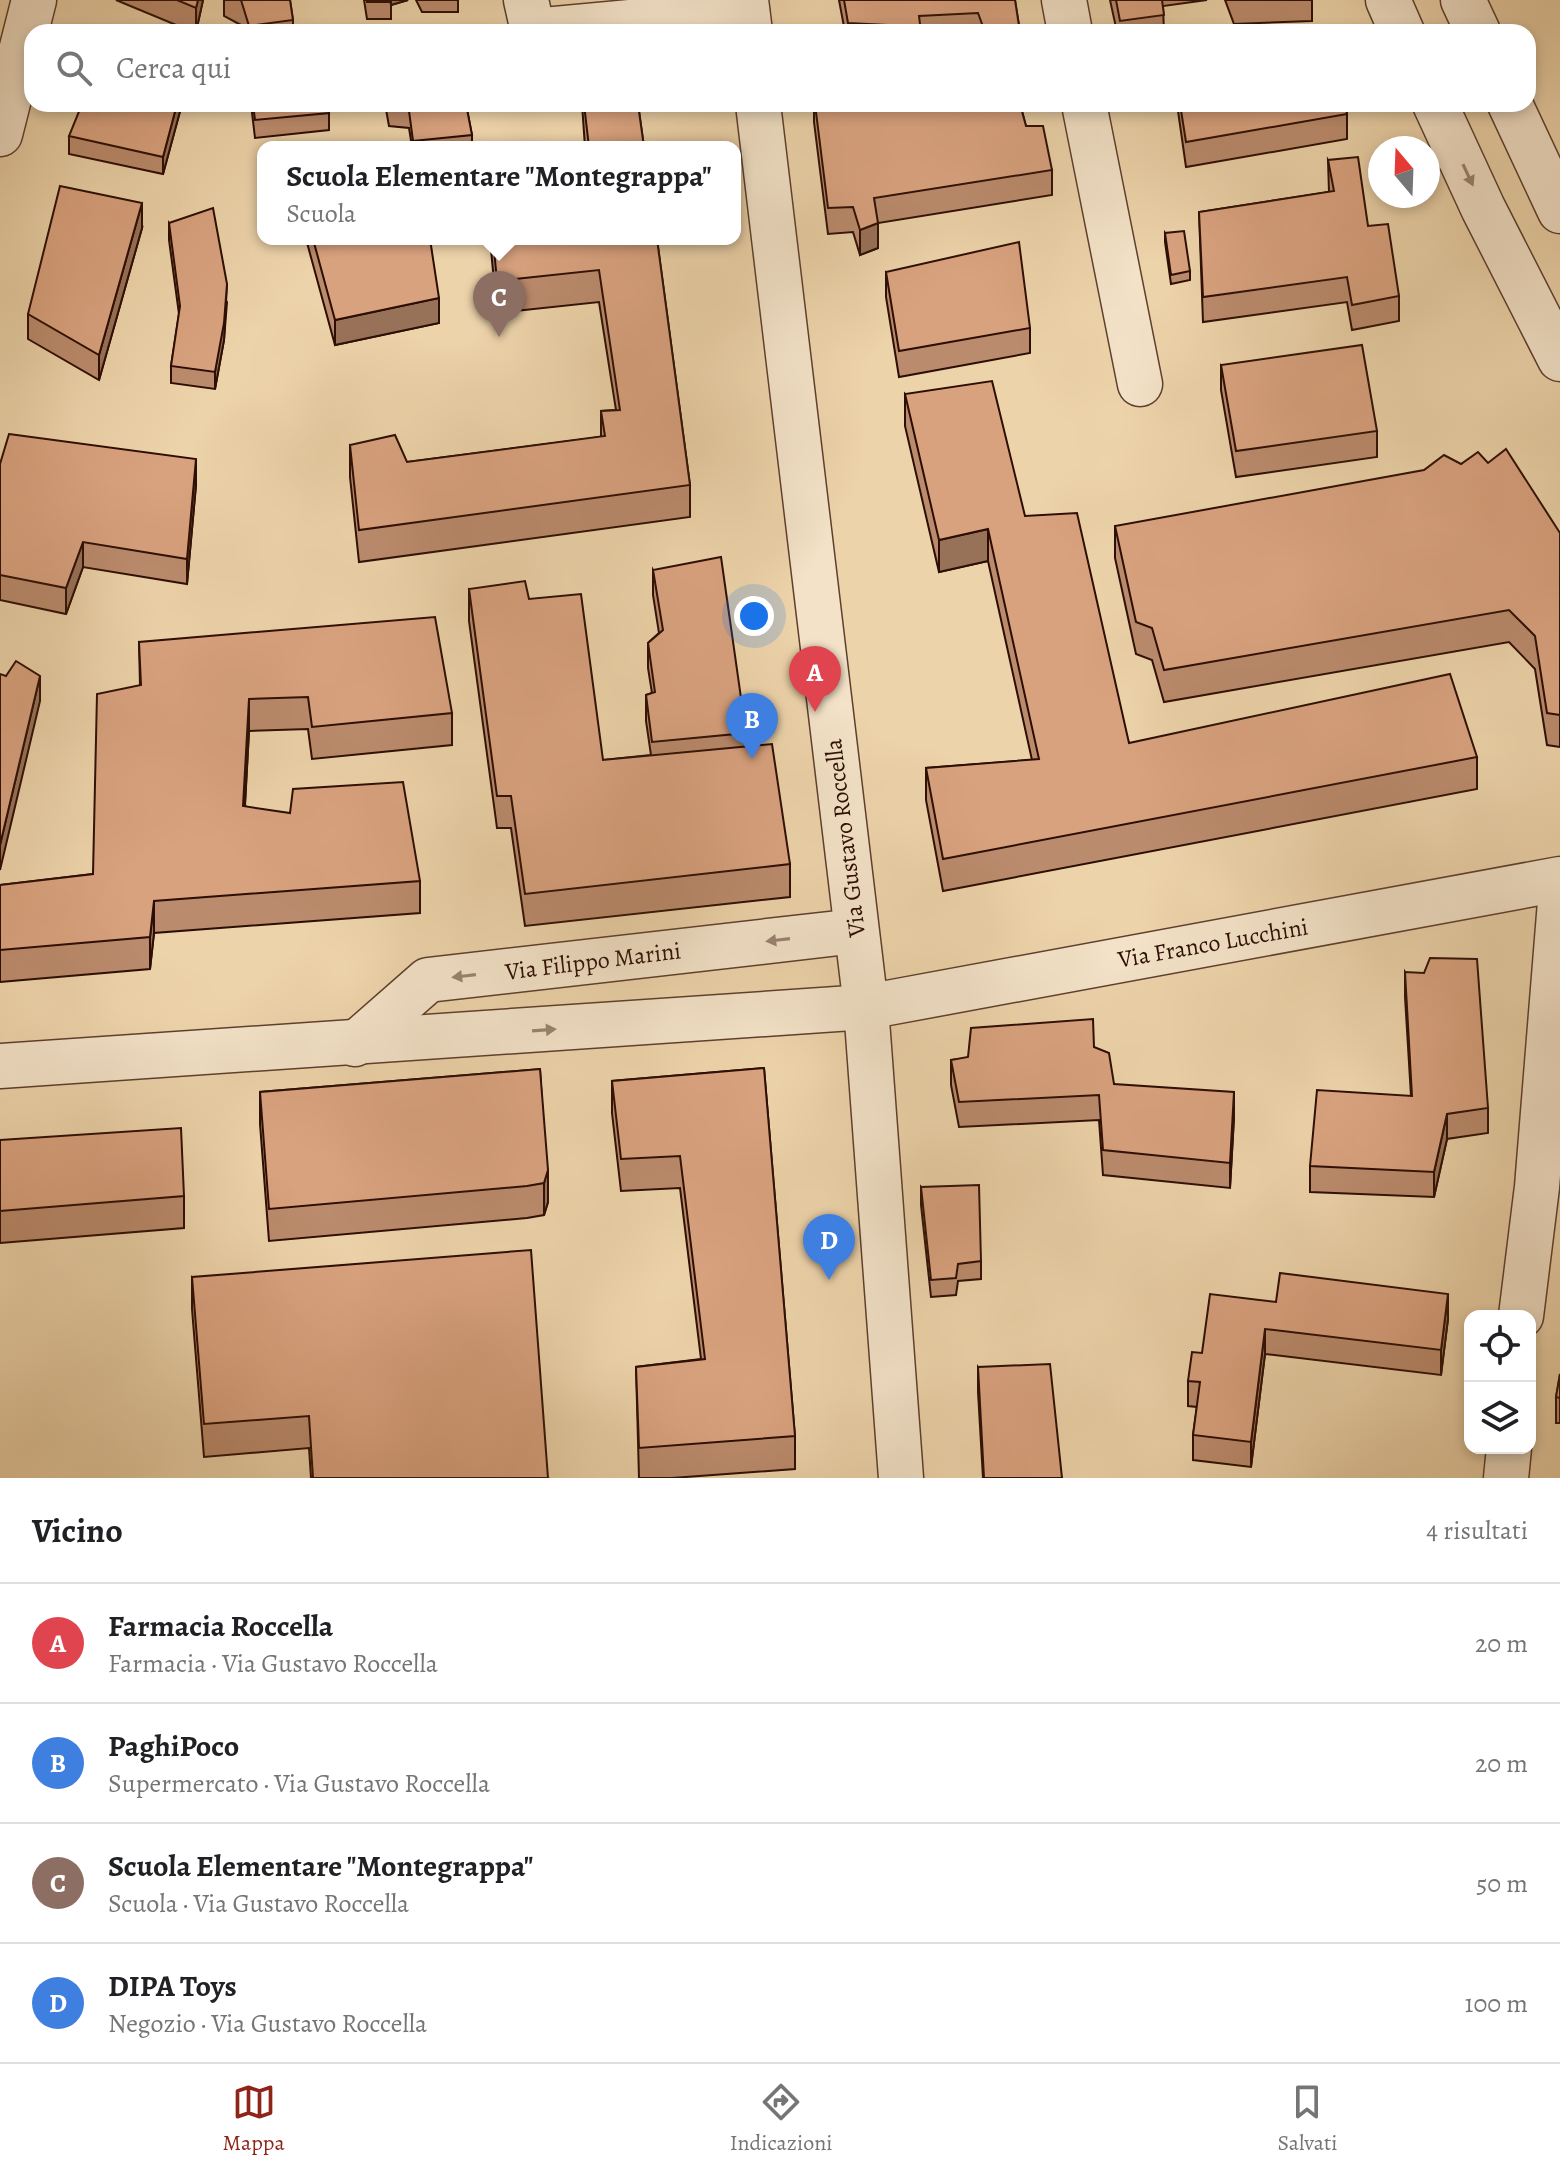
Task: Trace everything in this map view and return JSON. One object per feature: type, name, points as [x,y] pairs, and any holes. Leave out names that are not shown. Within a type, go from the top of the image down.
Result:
[{"type":"street","points":[[28,24],[34,0]]},
{"type":"street","points":[[526,0],[531,24]]},
{"type":"street","points":[[1064,0],[1068,24]]},
{"type":"street","points":[[1463,0],[1474,24]]},
{"type":"street","points":[[622,24],[748,14]]},
{"type":"street","points":[[0,134],[24,39]]},
{"type":"street","name":"Via Gustavo Roccella","points":[[759,112],[866,1007],[901,1478]]},
{"type":"street","points":[[1086,112],[1140,384]]},
{"type":"street","points":[[1439,112],[1483,208],[1560,359]]},
{"type":"street","points":[[1514,112],[1560,211]]},
{"type":"street","name":"Via Franco Lucchini","points":[[866,1007],[1560,879]]},
{"type":"street","points":[[1522,1310],[1548,1186],[1560,902]]},
{"type":"street","name":"Via Filippo Marini","points":[[355,1044],[428,980],[856,931]]},
{"type":"street","points":[[0,1066],[866,1007]]},
{"type":"street","points":[[1506,1478],[1508,1454]]},
{"type":"building","points":[[177,0],[198,0],[196,8]]},
{"type":"building","points":[[241,0],[290,0],[293,20],[248,24]]},
{"type":"building","points":[[391,0],[391,2],[367,2]]},
{"type":"building","points":[[844,0],[1015,0],[1019,24],[982,24],[978,13],[919,16],[920,24],[848,23]]},
{"type":"building","points":[[1116,0],[1162,0],[1164,15],[1120,21]]},
{"type":"building","points":[[79,112],[175,112],[163,157],[69,136]]},
{"type":"building","points":[[254,112],[329,113],[255,120]]},
{"type":"building","points":[[409,112],[468,112],[472,135],[413,141]]},
{"type":"building","points":[[585,112],[639,112],[643,141],[588,141]]},
{"type":"building","points":[[816,112],[1022,112],[1026,126],[1043,126],[1052,170],[874,198],[878,223],[860,230],[853,207],[828,208]]},
{"type":"building","points":[[1181,112],[1347,114],[1186,142]]},
{"type":"building","points":[[1358,157],[1368,226],[1388,224],[1399,296],[1352,305],[1347,277],[1203,297],[1199,212],[1334,191],[1328,160]]},
{"type":"building","points":[[60,186],[142,203],[99,355],[28,314]]},
{"type":"building","points":[[213,208],[227,284],[215,372],[171,366],[180,306],[169,223]]},
{"type":"building","points":[[1184,231],[1190,271],[1171,275],[1165,233]]},
{"type":"building","points":[[1019,242],[1030,328],[899,351],[886,272]]},
{"type":"building","points":[[315,245],[431,245],[439,298],[335,320]]},
{"type":"building","points":[[494,245],[658,245],[690,485],[359,530],[350,445],[395,435],[407,462],[605,436],[601,411],[620,410],[599,270],[497,281]]},
{"type":"building","points":[[1362,345],[1377,431],[1236,451],[1221,365]]},
{"type":"building","points":[[992,381],[1025,516],[1077,513],[1129,743],[1450,674],[1477,757],[943,859],[926,768],[1039,759],[988,529],[939,540],[905,394]]},
{"type":"building","points":[[9,434],[196,459],[187,559],[83,542],[66,588],[0,575],[0,464]]},
{"type":"building","points":[[1506,449],[1560,533],[1560,715],[1547,713],[1535,636],[1509,610],[1164,670],[1152,628],[1136,622],[1115,526],[1424,470],[1444,455],[1461,464],[1478,452],[1488,463]]},
{"type":"building","points":[[721,557],[746,733],[652,742],[646,695],[655,692],[648,643],[663,630],[653,570]]},
{"type":"building","points":[[525,581],[529,599],[581,594],[603,760],[772,744],[790,864],[525,894],[511,796],[497,796],[469,589]]},
{"type":"building","points":[[435,617],[452,713],[312,727],[308,697],[249,699],[243,806],[290,813],[293,789],[403,782],[420,881],[154,901],[150,937],[0,950],[0,885],[93,874],[97,694],[141,685],[139,642]]},
{"type":"building","points":[[16,661],[40,676],[0,845],[0,674],[6,676]]},
{"type":"building","points":[[1430,958],[1477,959],[1488,1108],[1447,1114],[1434,1172],[1310,1166],[1317,1090],[1412,1096],[1405,972],[1424,973]]},
{"type":"building","points":[[1093,1019],[1094,1047],[1109,1053],[1114,1084],[1234,1092],[1230,1163],[1103,1150],[1099,1095],[959,1102],[951,1060],[968,1057],[971,1028]]},
{"type":"building","points":[[764,1068],[795,1436],[639,1448],[636,1367],[705,1359],[680,1156],[621,1159],[612,1081]]},
{"type":"building","points":[[540,1069],[548,1170],[544,1183],[269,1209],[260,1092]]},
{"type":"building","points":[[181,1128],[184,1196],[0,1211],[0,1140]]},
{"type":"building","points":[[979,1185],[981,1261],[958,1264],[956,1278],[931,1280],[921,1187]]},
{"type":"building","points":[[531,1250],[548,1478],[313,1478],[309,1416],[204,1424],[192,1277]]},
{"type":"building","points":[[1280,1273],[1448,1294],[1441,1350],[1265,1329],[1251,1442],[1193,1435],[1200,1382],[1188,1381],[1192,1352],[1202,1353],[1210,1294],[1276,1302]]},
{"type":"building","points":[[1050,1364],[1062,1478],[984,1478],[978,1367]]},
{"type":"building","points":[[1560,1374],[1560,1398],[1556,1397]]},
{"type":"place","name":"Scuola Elementare \"Montegrappa\"","points":[[499,337]]},
{"type":"place","name":"Farmacia Roccella","points":[[815,712]]},
{"type":"place","name":"PaghiPoco","points":[[752,759]]},
{"type":"place","name":"DIPA Toys","points":[[829,1280]]}]
